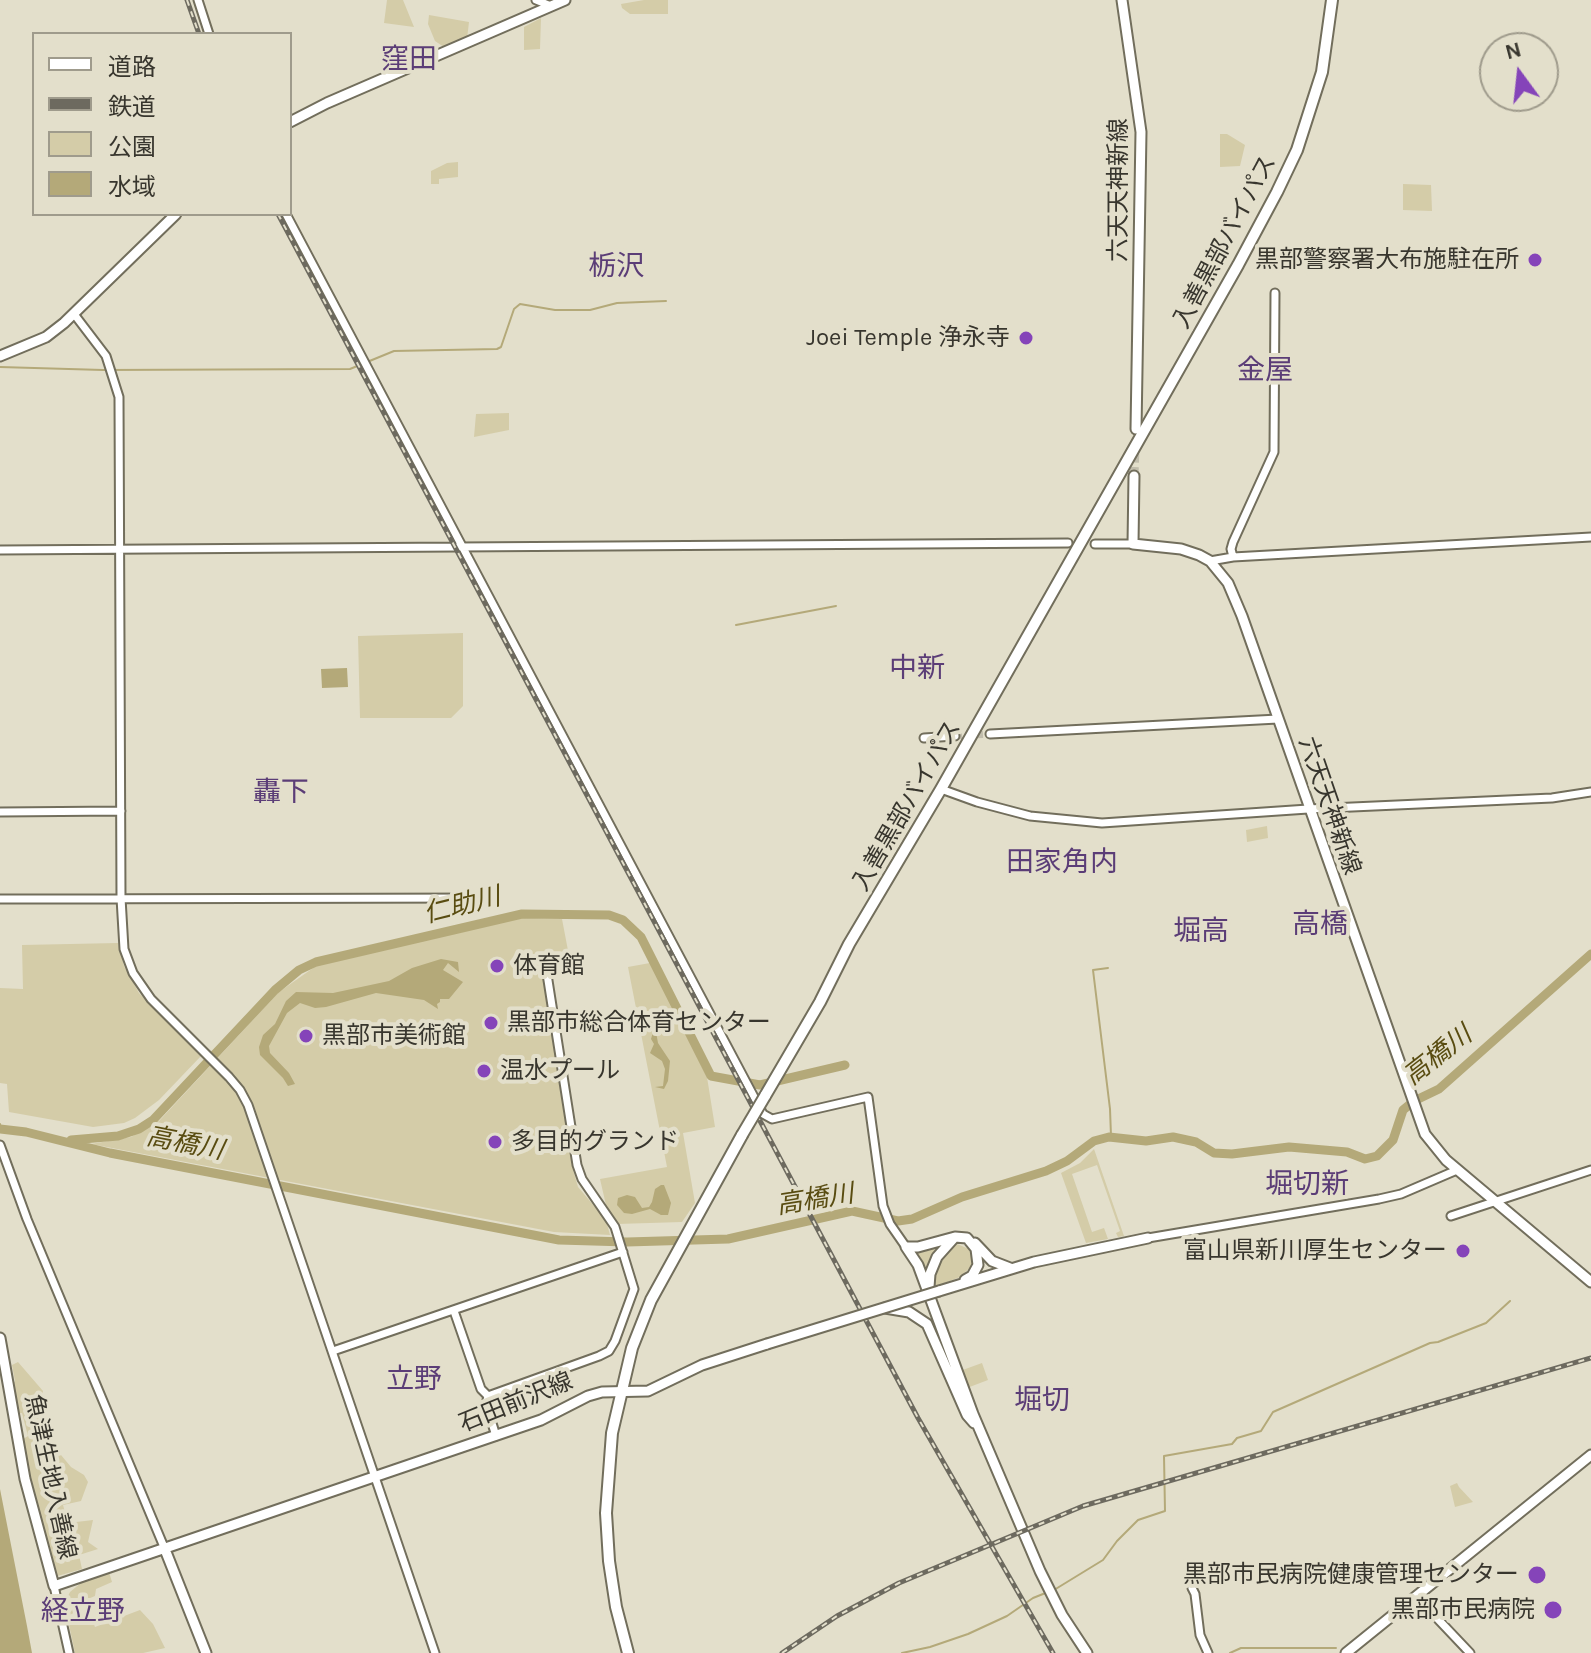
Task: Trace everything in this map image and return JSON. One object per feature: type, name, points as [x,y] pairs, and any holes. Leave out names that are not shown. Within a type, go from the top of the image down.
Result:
[{"type":"highway","name":"入善黒部バイパス","points":[[628,1653],[616,1607],[606,1513],[612,1433],[632,1348],[651,1300],[689,1227],[820,1002],[849,944],[941,789],[1277,192],[1297,150],[1322,72],[1332,0]]},
{"type":"main road","points":[[292,121],[565,0]]},
{"type":"main road","name":"六天天神新線","points":[[1122,0],[1141,130],[1136,429]]},
{"type":"main road","points":[[0,356],[46,337],[74,314],[174,216]]},
{"type":"main road","points":[[1134,476],[1133,544],[1181,549],[1210,561]]},
{"type":"main road","name":"六天天神新線","points":[[1210,561],[1228,583],[1420,1125],[1438,1153],[1591,1282]]},
{"type":"main road","points":[[934,1293],[933,1264],[955,1237]]},
{"type":"main road","points":[[906,1247],[955,1237],[967,1238],[978,1244],[992,1261],[1011,1268]]},
{"type":"main road","name":"石田前沢線","points":[[164,1547],[558,1414],[588,1396],[602,1392],[648,1391],[702,1365],[1011,1268],[1091,1248],[1148,1238]]},
{"type":"main road","name":"石田前沢線","points":[[951,1287],[976,1271],[978,1258],[972,1241]]},
{"type":"main road","points":[[906,1247],[934,1293],[981,1432],[1045,1583],[1087,1653]]},
{"type":"main road","points":[[884,1307],[916,1315],[927,1324],[967,1415],[981,1432]]},
{"type":"main road","name":"魚津生地入善線","points":[[0,1338],[25,1479],[54,1586],[164,1547]]},
{"type":"main road","points":[[1346,1653],[1591,1455]]},
{"type":"main road","points":[[164,1547],[206,1653]]},
{"type":"street","points":[[198,0],[208,32]]},
{"type":"street","points":[[536,0],[551,6]]},
{"type":"street","points":[[287,216],[763,1114],[772,1119],[868,1097],[885,1212],[906,1247]]},
{"type":"street","points":[[1233,557],[1233,542],[1274,452],[1275,293]]},
{"type":"street","points":[[74,314],[106,356],[119,397],[121,898],[124,949],[138,981],[159,1010],[208,1054],[240,1090],[248,1105],[435,1653]]},
{"type":"street","points":[[1210,561],[1233,557],[1591,537]]},
{"type":"street","points":[[0,550],[1068,543]]},
{"type":"street","points":[[1095,544],[1133,544]]},
{"type":"street","points":[[990,734],[1278,719]]},
{"type":"street","points":[[924,738],[955,736]]},
{"type":"street","points":[[941,789],[1006,810],[1102,823],[1308,809],[1552,798],[1591,792]]},
{"type":"street","points":[[0,812],[121,811]]},
{"type":"street","points":[[0,899],[495,898]]},
{"type":"street","points":[[488,1396],[609,1351],[634,1289],[616,1231],[606,1211],[582,1179],[577,1165],[547,974],[551,968],[575,963]]},
{"type":"street","points":[[0,1145],[27,1219],[164,1547]]},
{"type":"street","points":[[1148,1238],[1379,1199],[1400,1194],[1457,1170]]},
{"type":"street","points":[[1451,1216],[1591,1170]]},
{"type":"street","points":[[333,1351],[623,1252]]},
{"type":"street","points":[[454,1311],[481,1389],[488,1396]]},
{"type":"street","points":[[488,1396],[486,1404],[496,1436]]},
{"type":"street","points":[[54,1586],[69,1653]]},
{"type":"street","points":[[1192,1588],[1200,1635],[1208,1653]]},
{"type":"street","points":[[1416,1596],[1470,1653]]},
{"type":"green space","points":[[387,0],[403,0],[414,27],[384,23]]},
{"type":"green space","points":[[668,0],[668,14],[630,14],[622,8],[621,4]]},
{"type":"green space","points":[[429,15],[469,22],[467,39],[444,47],[435,41],[428,24]]},
{"type":"green space","points":[[541,18],[540,49],[524,50],[524,27]]},
{"type":"green space","points":[[1220,134],[1227,134],[1245,145],[1240,166],[1220,167]]},
{"type":"green space","points":[[458,162],[458,177],[439,179],[439,184],[431,184],[431,171],[447,163]]},
{"type":"green space","points":[[1403,184],[1431,185],[1432,211],[1403,210]]},
{"type":"green space","points":[[509,413],[509,430],[474,437],[476,414]]},
{"type":"green space","points":[[463,633],[463,706],[451,718],[360,718],[358,636]]},
{"type":"green space","points":[[1267,826],[1268,838],[1247,842],[1246,830]]},
{"type":"green space","points":[[522,918],[562,919],[570,961],[541,967],[572,1166],[578,1187],[606,1220],[610,1235],[554,1232],[91,1144],[131,1137],[140,1132],[139,1129],[159,1121],[279,992],[316,966]]},
{"type":"green space","points":[[118,943],[124,966],[139,993],[201,1056],[159,1100],[124,1123],[93,1127],[9,1112],[7,1084],[0,1083],[0,988],[23,989],[22,945]]},
{"type":"green space","points":[[650,963],[707,1077],[715,1127],[683,1133],[695,1203],[682,1222],[617,1224],[606,1205],[600,1179],[667,1167],[628,967]]},
{"type":"green space","points":[[1094,1149],[1124,1236],[1118,1237],[1116,1233],[1120,1231],[1097,1165],[1072,1174],[1092,1232],[1104,1228],[1108,1239],[1086,1243],[1061,1173],[1080,1163]]},
{"type":"green space","points":[[942,1244],[935,1255],[927,1281],[912,1251]]},
{"type":"green space","points":[[957,1244],[972,1253],[972,1266],[960,1277],[932,1288],[934,1271],[950,1246]]},
{"type":"green space","points":[[18,1362],[43,1391],[44,1458],[61,1455],[88,1482],[81,1501],[63,1505],[68,1523],[93,1520],[88,1542],[98,1549],[79,1555],[82,1569],[47,1579],[15,1444],[28,1436],[22,1413],[11,1415],[7,1391],[15,1381],[12,1365]]},
{"type":"green space","points":[[982,1363],[988,1380],[967,1388],[960,1371]]},
{"type":"green space","points":[[1457,1483],[1473,1502],[1455,1507],[1450,1486]]},
{"type":"green space","points":[[109,1572],[112,1582],[96,1589],[95,1596],[76,1604],[76,1612],[67,1616],[64,1604],[70,1592],[82,1582]]},
{"type":"green space","points":[[140,1610],[153,1624],[165,1648],[143,1653],[75,1653],[68,1620],[90,1614],[95,1627]]},
{"type":"water","points":[[347,668],[348,687],[322,688],[321,669]]},
{"type":"water","points":[[441,959],[458,962],[459,972],[448,963],[443,970],[463,982],[449,999],[440,999],[438,1009],[424,1000],[376,993],[326,1007],[315,1008],[300,1003],[287,1013],[269,1046],[270,1053],[295,1084],[288,1086],[260,1055],[263,1035],[275,1024],[286,1001],[296,992],[333,993],[389,981],[412,968]]},
{"type":"water","points":[[653,1016],[659,1022],[656,1032],[658,1043],[670,1061],[664,1089],[655,1087],[663,1086],[665,1069],[662,1061],[650,1053],[654,1044],[651,1039],[653,1032],[647,1020]]},
{"type":"water","points":[[664,1185],[671,1203],[668,1215],[650,1209],[624,1213],[617,1205],[618,1198],[627,1195],[635,1197],[642,1208],[649,1207],[655,1189]]},
{"type":"water","points":[[0,1489],[27,1626],[32,1653],[0,1653]]},
{"type":"waterway","points":[[0,367],[103,370],[350,369],[394,351],[497,349],[501,347],[514,309],[520,304],[555,310],[590,310],[617,303],[666,301]]},
{"type":"waterway","points":[[736,625],[836,606]]},
{"type":"waterway","name":"仁助川","points":[[71,1140],[118,1136],[153,1120],[275,990],[299,970],[316,962],[522,914],[609,915],[623,920],[641,937],[711,1076],[760,1085],[845,1065]]},
{"type":"waterway","name":"高橋川","points":[[0,1129],[559,1240],[627,1242],[728,1239],[852,1211],[898,1221],[912,1219],[962,1197],[1046,1171],[1067,1161],[1094,1141],[1109,1137],[1146,1141],[1173,1137],[1196,1142],[1214,1153],[1232,1154],[1289,1147],[1347,1152],[1365,1159],[1377,1156],[1393,1140],[1403,1110],[1439,1089],[1591,954]]},
{"type":"waterway","points":[[1108,968],[1093,970],[1111,1136]]},
{"type":"waterway","name":"高橋川","points":[[0,1124],[1,1129]]},
{"type":"waterway","points":[[1054,1590],[1103,1560],[1138,1520],[1165,1511],[1164,1456],[1232,1444],[1237,1438],[1261,1431],[1273,1412],[1430,1343],[1486,1323],[1510,1301]]},
{"type":"waterway","points":[[902,1653],[968,1634],[1048,1592]]},
{"type":"waterway","points":[[1230,1653],[1241,1648],[1336,1648]]},
{"type":"tunnel","points":[[1134,476],[1135,447]]},
{"type":"tunnel","points":[[955,736],[990,734]]},
{"type":"railway","points":[[187,0],[198,32]]},
{"type":"railway","points":[[279,216],[918,1418],[1053,1653]]},
{"type":"railway","points":[[782,1653],[837,1616],[899,1583],[1083,1506],[1591,1358]]},
{"type":"place","name":"黒部警察署大布施駐在所","points":[[1535,260]]},
{"type":"place","name":"Joei Temple 浄永寺","points":[[1026,338]]},
{"type":"place","name":"体育館","points":[[497,966]]},
{"type":"place","name":"黒部市総合体育センター","points":[[491,1023]]},
{"type":"place","name":"黒部市美術館","points":[[306,1036]]},
{"type":"place","name":"温水プール","points":[[484,1071]]},
{"type":"place","name":"多目的グランド","points":[[495,1142]]},
{"type":"place","name":"富山県新川厚生センター","points":[[1463,1251]]},
{"type":"place","name":"黒部市民病院健康管理センター","points":[[1537,1575]]},
{"type":"place","name":"黒部市民病院","points":[[1553,1610]]},
{"type":"district","name":"窪田","points":[[409,60]]},
{"type":"district","name":"栃沢","points":[[616,267]]},
{"type":"district","name":"金屋","points":[[1265,371]]},
{"type":"district","name":"中新","points":[[917,669]]},
{"type":"district","name":"轟下","points":[[281,793]]},
{"type":"district","name":"田家角内","points":[[1062,863]]},
{"type":"district","name":"高橋","points":[[1320,925]]},
{"type":"district","name":"堀高","points":[[1201,932]]},
{"type":"district","name":"堀切新","points":[[1307,1185]]},
{"type":"district","name":"立野","points":[[414,1380]]},
{"type":"district","name":"堀切","points":[[1042,1401]]},
{"type":"district","name":"経立野","points":[[83,1612]]}]
